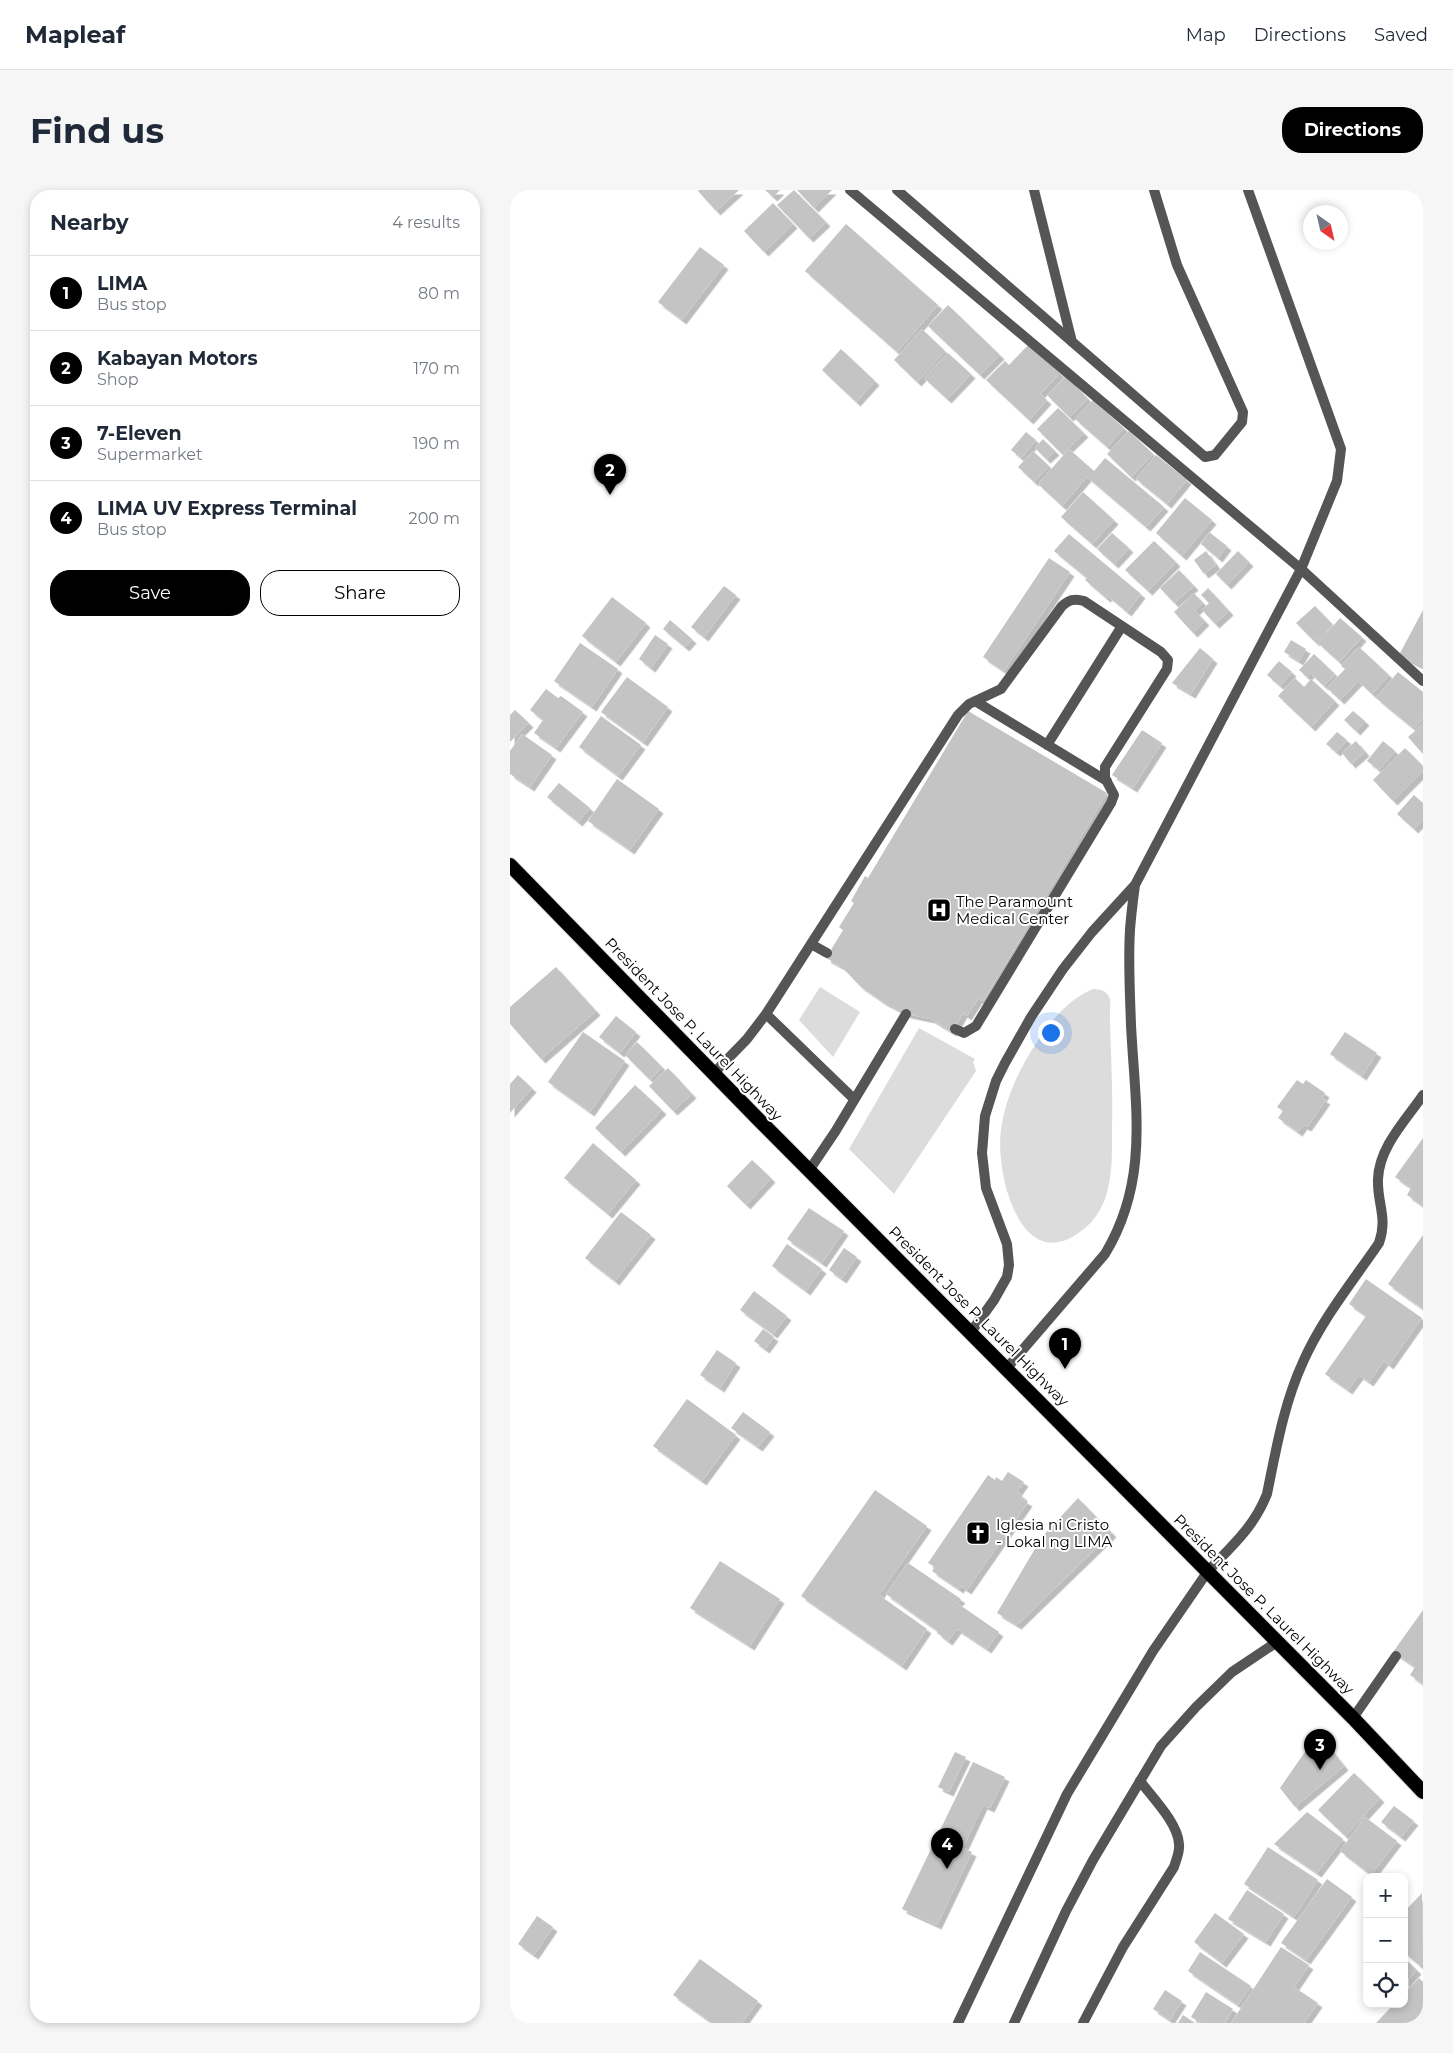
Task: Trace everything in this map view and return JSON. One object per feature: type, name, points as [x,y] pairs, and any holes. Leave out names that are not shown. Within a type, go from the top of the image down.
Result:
[{"type":"highway","name":"President Jose P. Laurel Highway","points":[[510,865],[1353,1718],[1423,1792]]},
{"type":"street","points":[[850,190],[1301,569],[1423,681]]},
{"type":"street","points":[[897,190],[1205,457],[1215,455],[1242,422],[1243,412],[1177,265],[1154,190]]},
{"type":"street","points":[[1034,190],[1072,342]]},
{"type":"street","points":[[971,1332],[1001,1288],[1009,1265],[1007,1244],[991,1202],[984,1172],[982,1134],[985,1116],[994,1088],[1005,1063],[1063,969],[1092,932],[1135,885],[1301,569],[1337,481],[1341,450],[1248,190]]},
{"type":"street","points":[[714,1073],[747,1040],[766,1014],[958,715],[975,701],[1001,689],[1067,601],[1072,599],[1084,601],[1161,652],[1168,660],[1167,669],[1105,767],[1104,774],[1114,794],[1111,803],[976,1026],[964,1033],[955,1029]]},
{"type":"street","points":[[1047,745],[1122,626]]},
{"type":"street","points":[[975,701],[1107,781]]},
{"type":"street","points":[[1008,1368],[1105,1254],[1118,1233],[1126,1211],[1133,1183],[1137,1122],[1130,984],[1130,931],[1135,885]]},
{"type":"street","points":[[811,944],[827,954]]},
{"type":"street","points":[[766,1014],[854,1099]]},
{"type":"street","points":[[810,1169],[906,1014]]},
{"type":"street","points":[[958,2023],[1067,1794],[1153,1651],[1208,1571],[1253,1522],[1261,1510],[1267,1494],[1290,1396],[1302,1362],[1325,1322],[1380,1243],[1384,1230],[1378,1178],[1382,1159],[1391,1141],[1423,1095]]},
{"type":"street","points":[[1014,2023],[1075,1894],[1161,1746],[1215,1687],[1232,1672],[1277,1642]]},
{"type":"street","points":[[1353,1718],[1396,1656]]},
{"type":"street","points":[[1083,2023],[1123,1947],[1174,1867],[1179,1853],[1178,1837],[1174,1828],[1140,1781]]},
{"type":"shaded area","points":[[820,987],[860,1012],[833,1057],[799,1020]]},
{"type":"shaded area","points":[[1093,989],[1103,991],[1110,999],[1112,1075],[1111,1173],[1105,1199],[1100,1210],[1086,1227],[1077,1234],[1057,1242],[1040,1240],[1026,1229],[1015,1212],[1007,1191],[1000,1148],[1003,1120],[1015,1081],[1042,1034],[1073,1000]]},
{"type":"shaded area","points":[[919,1028],[975,1059],[973,1062],[976,1071],[894,1194],[849,1149]]},
{"type":"building","points":[[699,190],[739,190],[716,211]]},
{"type":"building","points":[[765,190],[780,190],[773,197]]},
{"type":"building","points":[[794,190],[826,222],[809,238],[777,205]]},
{"type":"building","points":[[797,190],[832,190],[814,208]]},
{"type":"building","points":[[773,203],[793,224],[764,252],[744,231]]},
{"type":"building","points":[[846,224],[938,305],[897,352],[805,271]]},
{"type":"building","points":[[700,247],[724,265],[682,320],[658,302]]},
{"type":"building","points":[[948,305],[1000,355],[980,375],[928,326]]},
{"type":"building","points":[[922,329],[945,351],[917,382],[894,360]]},
{"type":"building","points":[[1029,344],[1060,373],[1040,394],[1047,400],[1029,420],[986,380],[1005,361],[1009,365]]},
{"type":"building","points":[[841,349],[875,381],[856,402],[822,370]]},
{"type":"building","points":[[948,353],[971,374],[947,399],[924,378]]},
{"type":"building","points":[[1066,376],[1088,399],[1069,417],[1047,395]]},
{"type":"building","points":[[1093,400],[1124,428],[1107,447],[1075,419]]},
{"type":"building","points":[[1058,408],[1084,433],[1062,454],[1037,429]]},
{"type":"building","points":[[1129,431],[1153,454],[1131,477],[1107,454]]},
{"type":"building","points":[[1026,432],[1036,440],[1021,458],[1011,450]]},
{"type":"building","points":[[1043,439],[1055,451],[1046,459],[1035,448]]},
{"type":"building","points":[[1069,449],[1094,471],[1105,458],[1164,507],[1146,527],[1087,477],[1062,506],[1038,484]]},
{"type":"building","points":[[1033,451],[1049,466],[1034,482],[1018,467]]},
{"type":"building","points":[[1156,455],[1187,480],[1167,504],[1136,479]]},
{"type":"building","points":[[1083,492],[1114,520],[1092,544],[1061,517]]},
{"type":"building","points":[[1185,498],[1212,520],[1182,556],[1156,533]]},
{"type":"building","points":[[1209,532],[1227,546],[1218,558],[1201,544]]},
{"type":"building","points":[[1112,533],[1129,548],[1114,564],[1097,549]]},
{"type":"building","points":[[1069,534],[1141,594],[1127,612],[1108,596],[1106,598],[1085,580],[1087,578],[1054,551]]},
{"type":"building","points":[[1154,541],[1176,562],[1148,591],[1125,570]]},
{"type":"building","points":[[1206,551],[1216,565],[1204,574],[1194,560]]},
{"type":"building","points":[[1238,551],[1249,562],[1227,585],[1216,574]]},
{"type":"building","points":[[1049,558],[1070,572],[1004,671],[983,657]]},
{"type":"building","points":[[1179,570],[1194,586],[1174,603],[1160,588]]},
{"type":"building","points":[[724,586],[736,595],[704,637],[691,627]]},
{"type":"building","points":[[1208,588],[1229,611],[1215,624],[1202,610],[1209,603],[1201,595]]},
{"type":"building","points":[[1194,593],[1203,603],[1195,611],[1205,621],[1193,633],[1174,612]]},
{"type":"building","points":[[612,597],[646,623],[616,662],[582,636]]},
{"type":"building","points":[[1315,606],[1333,625],[1315,642],[1296,623]]},
{"type":"building","points":[[1423,610],[1423,667],[1399,655]]},
{"type":"building","points":[[1340,618],[1362,637],[1339,662],[1318,643]]},
{"type":"building","points":[[670,620],[692,639],[685,647],[663,629]]},
{"type":"building","points":[[655,635],[668,644],[651,668],[639,659]]},
{"type":"building","points":[[1291,640],[1306,649],[1299,661],[1284,652]]},
{"type":"building","points":[[580,643],[618,669],[592,707],[554,681]]},
{"type":"building","points":[[1359,647],[1389,675],[1372,694],[1358,681],[1340,700],[1327,688],[1345,669],[1341,666]]},
{"type":"building","points":[[1200,648],[1213,659],[1191,694],[1172,683]]},
{"type":"building","points":[[1314,654],[1335,674],[1324,686],[1310,673],[1307,677],[1299,670]]},
{"type":"building","points":[[1279,661],[1292,672],[1280,686],[1267,675]]},
{"type":"building","points":[[1398,672],[1423,692],[1423,718],[1414,729],[1376,698]]},
{"type":"building","points":[[627,677],[668,707],[643,742],[601,712]]},
{"type":"building","points":[[1295,678],[1304,687],[1311,679],[1335,701],[1311,727],[1278,696]]},
{"type":"building","points":[[546,689],[558,698],[561,696],[583,712],[556,748],[534,733],[543,720],[530,710]]},
{"type":"building","points":[[515,710],[529,723],[510,742],[510,715]]},
{"type":"building","points":[[968,711],[1107,793],[983,1001],[978,999],[967,1016],[963,1013],[952,1032],[931,1019],[907,1014],[882,1001],[860,986],[842,967],[826,958],[843,930],[839,927],[854,903],[851,901],[865,876],[868,878]]},
{"type":"building","points":[[1353,711],[1365,721],[1356,731],[1344,720]]},
{"type":"building","points":[[601,716],[641,745],[618,776],[579,747]]},
{"type":"building","points":[[1423,724],[1423,754],[1408,737]]},
{"type":"building","points":[[1142,730],[1162,743],[1133,788],[1112,775]]},
{"type":"building","points":[[1337,732],[1347,740],[1336,752],[1326,744]]},
{"type":"building","points":[[522,734],[552,755],[530,787],[510,774],[510,751]]},
{"type":"building","points":[[1356,741],[1365,752],[1351,764],[1342,753]]},
{"type":"building","points":[[1383,741],[1395,751],[1379,770],[1367,761]]},
{"type":"building","points":[[1405,748],[1423,766],[1423,771],[1393,801],[1373,780]]},
{"type":"building","points":[[617,779],[659,809],[630,850],[588,821]]},
{"type":"building","points":[[559,783],[590,808],[578,822],[547,797]]},
{"type":"building","points":[[1414,795],[1423,803],[1423,819],[1414,829],[1397,814]]},
{"type":"building","points":[[556,967],[596,1011],[541,1059],[510,1024],[510,1007]]},
{"type":"building","points":[[616,1016],[636,1032],[620,1053],[599,1037]]},
{"type":"building","points":[[583,1032],[625,1061],[590,1112],[548,1082]]},
{"type":"building","points":[[1345,1032],[1377,1053],[1362,1076],[1330,1054]]},
{"type":"building","points":[[637,1042],[662,1067],[650,1080],[625,1055]]},
{"type":"building","points":[[668,1068],[692,1094],[673,1111],[649,1086]]},
{"type":"building","points":[[518,1075],[532,1088],[510,1113],[510,1084]]},
{"type":"building","points":[[1297,1080],[1303,1084],[1306,1080],[1325,1093],[1322,1098],[1326,1100],[1307,1127],[1303,1125],[1298,1132],[1278,1118],[1283,1111],[1277,1107]]},
{"type":"building","points":[[635,1085],[662,1110],[621,1152],[595,1128]]},
{"type":"building","points":[[1423,1138],[1423,1206],[1407,1195],[1411,1188],[1395,1177]]},
{"type":"building","points":[[593,1143],[636,1180],[608,1214],[564,1178]]},
{"type":"building","points":[[752,1160],[771,1178],[746,1205],[727,1186]]},
{"type":"building","points":[[809,1208],[844,1231],[822,1263],[787,1239]]},
{"type":"building","points":[[621,1212],[651,1235],[615,1281],[585,1258]]},
{"type":"building","points":[[1423,1235],[1423,1309],[1388,1284]]},
{"type":"building","points":[[787,1244],[822,1269],[806,1291],[772,1266]]},
{"type":"building","points":[[844,1248],[857,1257],[842,1279],[829,1270]]},
{"type":"building","points":[[1366,1279],[1422,1318],[1389,1365],[1384,1361],[1369,1382],[1359,1375],[1348,1390],[1325,1374],[1366,1316],[1349,1304]]},
{"type":"building","points":[[754,1291],[787,1316],[773,1334],[740,1310]]},
{"type":"building","points":[[763,1329],[774,1337],[765,1349],[754,1341]]},
{"type":"building","points":[[717,1350],[736,1363],[720,1388],[700,1375]]},
{"type":"building","points":[[687,1399],[736,1435],[702,1481],[653,1446]]},
{"type":"building","points":[[743,1412],[770,1432],[758,1447],[731,1428]]},
{"type":"building","name":"Iglesia ni Cristo - Lokal ng LIMA","points":[[1008,1472],[1024,1482],[1017,1492],[1023,1496],[1021,1498],[1028,1502],[967,1590],[961,1586],[959,1589],[932,1571],[935,1567],[928,1563],[988,1475],[995,1480],[996,1477],[1002,1481]]},
{"type":"building","points":[[875,1490],[927,1526],[879,1595],[927,1629],[902,1666],[801,1596]]},
{"type":"building","points":[[1078,1498],[1112,1533],[1017,1625],[997,1613],[1042,1537]]},
{"type":"building","points":[[720,1561],[780,1599],[750,1646],[690,1608]]},
{"type":"building","points":[[908,1563],[961,1599],[957,1603],[999,1632],[987,1649],[957,1629],[948,1641],[937,1633],[938,1631],[886,1594]]},
{"type":"building","points":[[1423,1610],[1423,1684],[1410,1675],[1415,1667],[1393,1652]]},
{"type":"building","points":[[1318,1733],[1344,1766],[1295,1807],[1280,1788]]},
{"type":"building","points":[[955,1752],[966,1757],[949,1792],[938,1787]]},
{"type":"building","points":[[973,1762],[1005,1777],[990,1808],[983,1805],[963,1848],[972,1852],[937,1925],[902,1909]]},
{"type":"building","points":[[1354,1773],[1380,1798],[1345,1836],[1318,1810]]},
{"type":"building","points":[[1394,1806],[1414,1821],[1401,1837],[1381,1822]]},
{"type":"building","points":[[1307,1812],[1343,1839],[1317,1873],[1274,1844]]},
{"type":"building","points":[[1365,1817],[1397,1841],[1373,1873],[1368,1873],[1340,1851]]},
{"type":"building","points":[[1268,1847],[1318,1880],[1294,1917],[1244,1884]]},
{"type":"building","points":[[1327,1879],[1352,1897],[1306,1960],[1281,1943]]},
{"type":"building","points":[[1247,1890],[1284,1914],[1266,1942],[1228,1919]]},
{"type":"building","points":[[1422,1893],[1423,1962],[1420,1966],[1408,1956],[1408,1908]]},
{"type":"building","points":[[1215,1913],[1244,1934],[1222,1963],[1194,1942]]},
{"type":"building","points":[[537,1916],[553,1927],[534,1955],[518,1944]]},
{"type":"building","points":[[1281,1947],[1309,1965],[1294,1987],[1318,2003],[1304,2023],[1231,2023]]},
{"type":"building","points":[[1200,1952],[1251,1986],[1238,2005],[1188,1971]]},
{"type":"building","points":[[700,1959],[758,2001],[742,2023],[712,2023],[673,1995]]},
{"type":"building","points":[[1408,1962],[1417,1970],[1408,1980]]},
{"type":"building","points":[[1419,1978],[1423,1982],[1423,2023],[1376,2023],[1390,2008],[1408,2008],[1408,1989]]},
{"type":"building","points":[[1165,1990],[1182,2001],[1170,2020],[1153,2009]]},
{"type":"building","points":[[1206,1992],[1233,2009],[1225,2023],[1201,2023],[1191,2017]]},
{"type":"building","points":[[1183,2015],[1195,2023],[1178,2023]]},
{"type":"place","name":"Kabayan Motors","points":[[610,495]]},
{"type":"place","name":"The Paramount Medical Center","points":[[939,910]]},
{"type":"place","name":"LIMA","points":[[1065,1369]]},
{"type":"place","name":"Iglesia ni Cristo - Lokal ng LIMA","points":[[978,1533]]},
{"type":"place","name":"7-Eleven","points":[[1320,1770]]},
{"type":"place","name":"LIMA UV Express Terminal","points":[[947,1869]]}]
